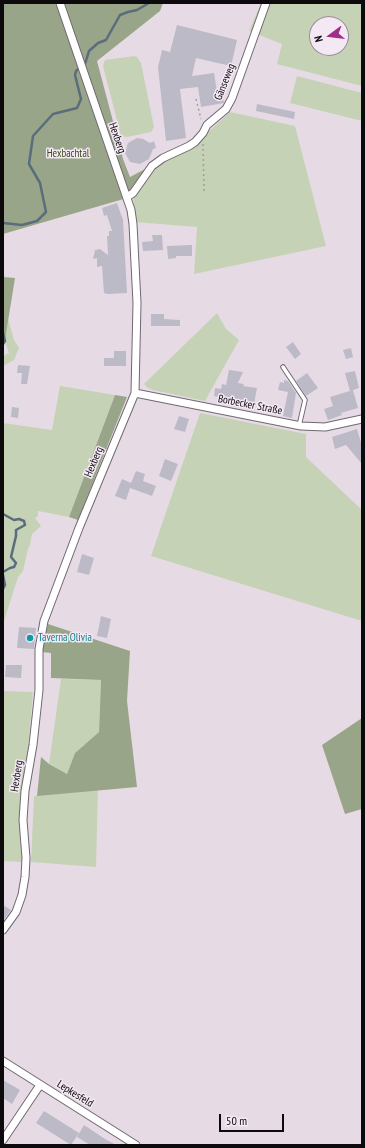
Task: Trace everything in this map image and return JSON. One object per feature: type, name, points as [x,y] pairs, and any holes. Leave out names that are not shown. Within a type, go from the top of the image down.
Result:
[{"type":"street","name":"Hexberg","points":[[3,930],[16,912],[22,895],[25,877],[26,858],[23,820],[25,790],[33,745],[39,690],[39,649],[44,621],[78,528],[135,393],[137,304],[133,224],[127,197],[60,3]]},
{"type":"street","name":"Gänseweg","points":[[127,197],[133,193],[142,178],[152,166],[163,158],[195,142],[203,133],[206,125],[226,109],[232,98],[266,3]]},
{"type":"street","name":"Borbecker Straße","points":[[135,393],[299,426],[325,427],[362,419]]},
{"type":"street","name":"Lepkesfeld","points":[[3,1061],[136,1145]]},
{"type":"street","points":[[3,1140],[40,1085]]},
{"type":"lane","points":[[283,367],[305,400],[299,426]]},
{"type":"green space","name":"Hexbachtal","points":[[3,3],[163,3],[160,11],[97,61],[123,159],[130,177],[145,169],[127,198],[3,234]]},
{"type":"green space","points":[[261,3],[362,3],[362,86],[277,64],[282,44],[249,31]]},
{"type":"green space","points":[[134,56],[137,57],[141,63],[154,127],[151,132],[127,137],[121,136],[103,66],[105,60]]},
{"type":"green space","points":[[297,76],[362,93],[362,121],[290,103]]},
{"type":"green space","points":[[230,112],[295,126],[326,246],[194,274],[197,227],[135,222],[133,193],[156,165],[192,147]]},
{"type":"green space","points":[[3,258],[6,283],[7,315],[14,340],[19,348],[14,360],[3,366],[3,356],[9,353],[3,335]]},
{"type":"green space","points":[[3,277],[15,278],[3,352]]},
{"type":"green space","points":[[217,313],[226,329],[239,340],[205,401],[148,388],[144,384]]},
{"type":"green space","points":[[60,386],[115,395],[69,517],[38,511],[38,516],[35,518],[41,526],[32,534],[23,571],[18,577],[3,624],[3,423],[52,430]]},
{"type":"green space","points":[[115,395],[127,397],[78,520],[69,517]]},
{"type":"green space","points":[[200,413],[306,434],[306,457],[362,510],[362,621],[151,556]]},
{"type":"green space","points":[[48,624],[130,651],[127,701],[137,787],[37,796],[41,757],[49,764],[67,774],[75,753],[99,732],[101,680],[51,678],[51,653],[42,652]]},
{"type":"green space","points":[[61,679],[101,680],[99,732],[75,753],[67,774],[49,764]]},
{"type":"green space","points":[[3,691],[33,692],[27,761],[21,792],[20,834],[23,862],[3,861]]},
{"type":"green space","points":[[362,718],[362,809],[345,814],[322,745]]},
{"type":"green space","points":[[98,789],[96,867],[31,862],[34,796]]},
{"type":"building","points":[[177,25],[237,40],[231,66],[196,58],[192,76],[214,73],[217,92],[222,91],[224,103],[201,107],[198,87],[180,89],[186,138],[166,141],[158,67],[162,50],[170,52]]},
{"type":"building","points":[[257,104],[295,112],[294,119],[256,111]]},
{"type":"building","points":[[137,138],[143,139],[150,143],[154,141],[156,148],[153,149],[149,159],[140,164],[130,162],[125,153],[128,143]]},
{"type":"building","points":[[117,203],[123,220],[127,293],[108,294],[104,293],[102,266],[97,267],[97,258],[93,259],[95,250],[100,249],[108,255],[107,236],[109,236],[109,231],[112,231],[107,215],[104,216],[102,208]]},
{"type":"building","points":[[152,235],[162,235],[163,250],[143,251],[142,242],[153,241]]},
{"type":"building","points":[[192,245],[192,256],[176,256],[176,258],[168,259],[167,246]]},
{"type":"building","points":[[151,314],[164,314],[164,319],[180,320],[180,326],[151,326]]},
{"type":"building","points":[[293,342],[301,354],[295,359],[286,347]]},
{"type":"building","points":[[351,348],[353,357],[346,359],[343,350]]},
{"type":"building","points":[[114,351],[126,351],[126,366],[104,366],[104,358],[114,358]]},
{"type":"building","points":[[18,365],[30,366],[27,384],[21,384],[22,373],[17,373]]},
{"type":"building","points":[[229,370],[243,372],[238,383],[244,384],[243,386],[257,388],[254,404],[214,396],[215,388],[221,389],[222,384],[226,385]]},
{"type":"building","points":[[355,371],[359,388],[350,391],[345,373]]},
{"type":"building","points":[[307,373],[318,388],[306,396],[296,381]]},
{"type":"building","points":[[284,380],[288,381],[296,393],[292,418],[283,416],[288,392],[278,390],[280,382],[284,383]]},
{"type":"building","points":[[353,390],[358,408],[341,413],[342,415],[328,420],[324,409],[333,406],[330,397]]},
{"type":"building","points":[[12,407],[19,408],[18,418],[11,417]]},
{"type":"building","points":[[179,416],[189,419],[185,432],[174,429]]},
{"type":"building","points":[[357,429],[362,446],[362,464],[346,445],[335,449],[332,437]]},
{"type":"building","points":[[165,459],[178,464],[171,481],[159,476]]},
{"type":"building","points":[[136,471],[145,474],[143,481],[156,486],[152,496],[130,488],[126,500],[115,496],[122,479],[131,483]]},
{"type":"building","points":[[82,554],[94,558],[89,575],[77,572]]},
{"type":"building","points":[[101,616],[111,619],[107,638],[97,636]]},
{"type":"building","name":"Taverna Olivia","points":[[19,627],[36,628],[34,649],[17,648]]},
{"type":"building","points":[[6,665],[22,665],[21,678],[5,677]]},
{"type":"building","points":[[3,905],[11,910],[3,921]]},
{"type":"building","points":[[3,1080],[20,1090],[12,1104],[3,1098]]},
{"type":"building","points":[[44,1111],[79,1133],[71,1145],[36,1123]]},
{"type":"building","points":[[84,1125],[116,1145],[90,1145],[77,1137]]},
{"type":"waterway","points":[[3,223],[22,225],[37,221],[46,212],[40,183],[29,164],[33,136],[53,114],[77,108],[81,99],[75,75],[76,71],[85,64],[89,51],[98,43],[106,40],[120,15],[137,10],[149,3]]},
{"type":"waterway","points":[[3,333],[5,341],[3,344]]},
{"type":"waterway","points":[[3,514],[14,520],[19,519],[24,521],[25,525],[16,530],[11,557],[16,563],[14,567],[3,572]]},
{"type":"waterway","points":[[3,575],[5,585],[3,589]]},
{"type":"place","name":"Taverna Olivia","points":[[30,638]]}]
